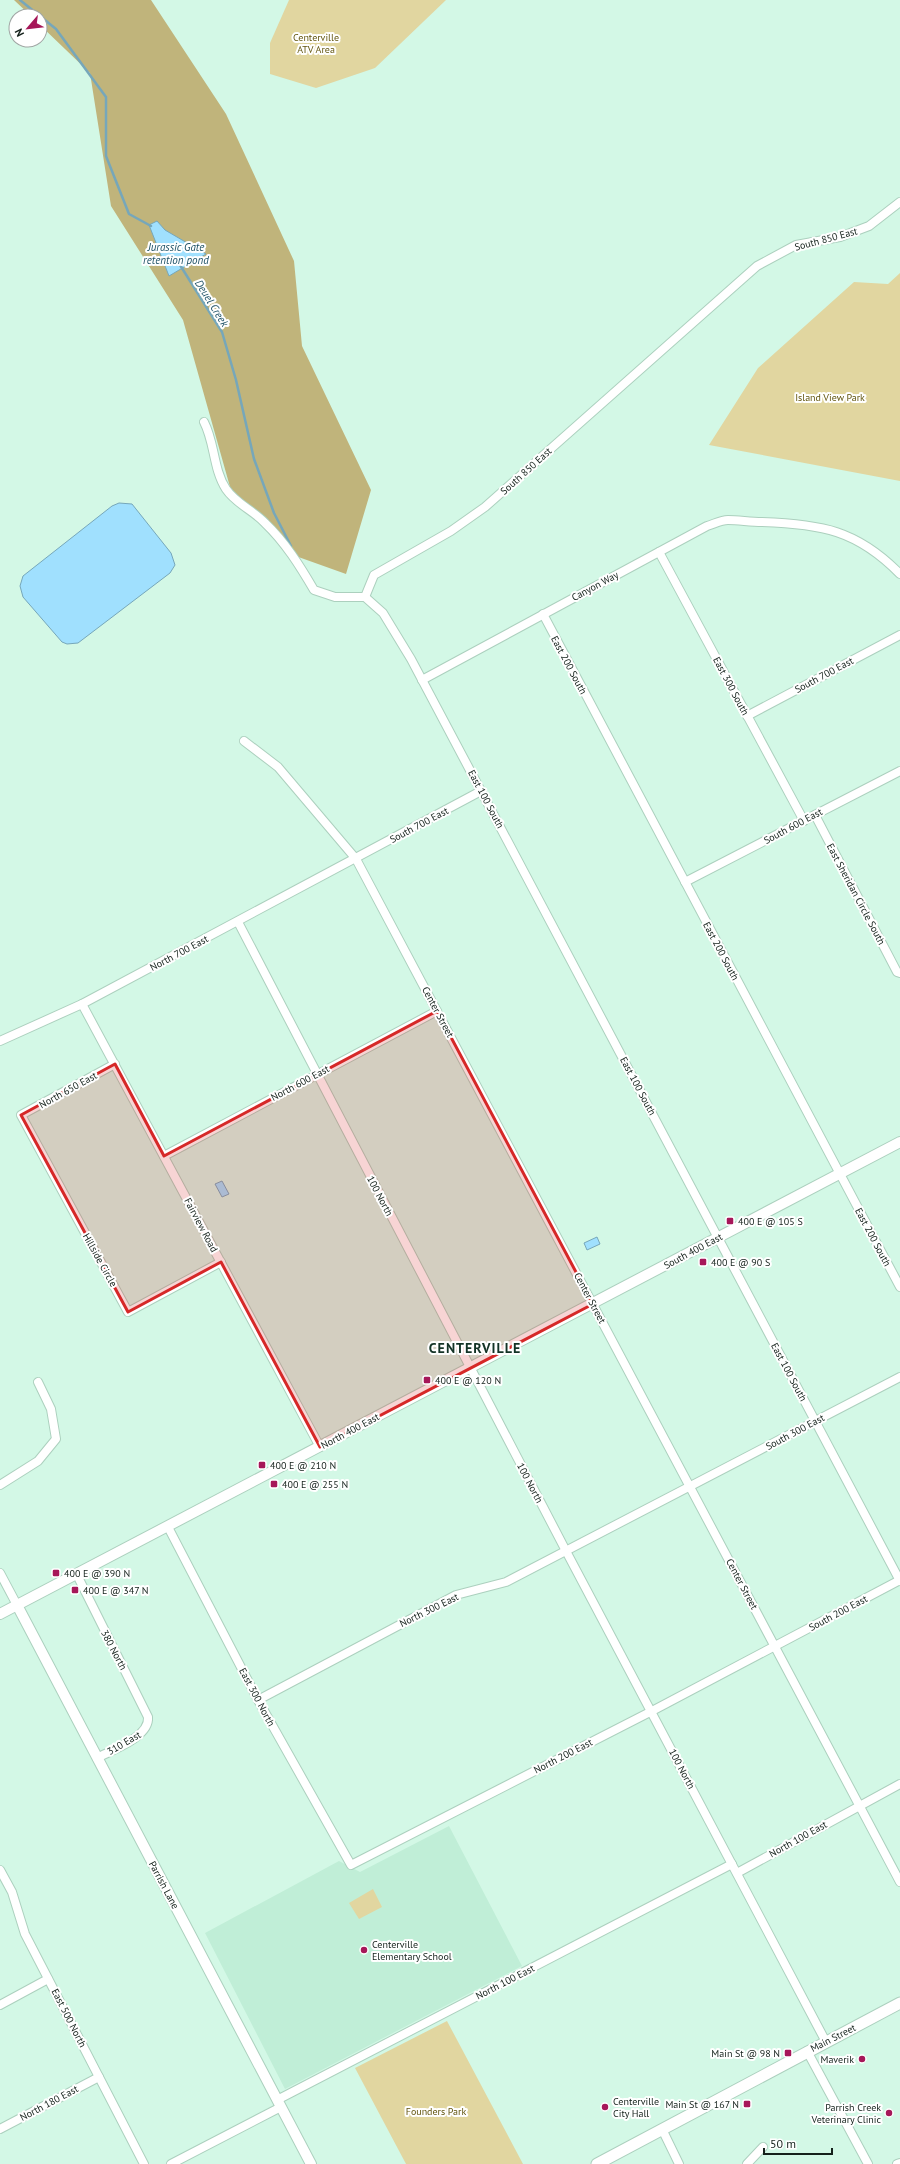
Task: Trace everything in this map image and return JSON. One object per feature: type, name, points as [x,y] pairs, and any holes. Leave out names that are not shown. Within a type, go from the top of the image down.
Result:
[{"type":"main road","name":"Main Street","points":[[597,2164],[900,2003]]},
{"type":"street","name":"South 850 East","points":[[365,598],[374,574],[451,531],[485,507],[757,266],[796,245],[840,237],[869,226],[900,202]]},
{"type":"street","points":[[204,422],[211,434],[220,474],[225,488],[239,503],[265,522],[290,552],[314,590],[336,597],[365,598]]},
{"type":"street","name":"Canyon Way","points":[[422,680],[707,526],[727,520],[826,528],[855,538],[883,557],[900,574]]},
{"type":"street","name":"East 300 South","points":[[659,552],[804,821]]},
{"type":"street","name":"East 100 South","points":[[365,598],[383,613],[422,680],[900,1581]]},
{"type":"street","name":"East 200 South","points":[[543,614],[900,1287]]},
{"type":"street","name":"South 700 East","points":[[747,716],[900,635]]},
{"type":"street","name":"Center Street","points":[[244,741],[278,767],[356,859],[900,1882]]},
{"type":"street","name":"South 600 East","points":[[685,882],[900,770]]},
{"type":"street","name":"South 700 East","points":[[356,859],[481,791]]},
{"type":"street","name":"East Sheridan Circle South","points":[[815,815],[898,973]]},
{"type":"street","name":"North 700 East","points":[[0,1041],[82,1004],[356,859]]},
{"type":"street","name":"100 North","points":[[238,922],[566,1552],[652,1711],[826,2042]]},
{"type":"street","name":"Fairview Road","points":[[82,1004],[320,1447]]},
{"type":"street","name":"North 600 East","points":[[164,1156],[437,1011]]},
{"type":"street","name":"North 650 East","points":[[21,1115],[115,1064]]},
{"type":"street","name":"Hillside Circle","points":[[21,1115],[128,1312],[220,1262]]},
{"type":"street","name":"South 400 East","points":[[593,1304],[900,1142]]},
{"type":"street","name":"North 400 East","points":[[0,1614],[593,1304]]},
{"type":"street","name":"South 300 East","points":[[691,1487],[900,1377]]},
{"type":"street","points":[[0,1485],[38,1461],[56,1439],[51,1410],[38,1382]]},
{"type":"street","name":"North 300 East","points":[[258,1700],[456,1595],[506,1582],[691,1487]]},
{"type":"street","name":"East 300 North","points":[[168,1527],[258,1700],[351,1865]]},
{"type":"street","points":[[0,1573],[17,1605]]},
{"type":"street","name":"380 North","points":[[77,1575],[145,1708],[148,1717],[148,1726]]},
{"type":"street","name":"South 200 East","points":[[775,1646],[900,1581]]},
{"type":"street","name":"Parrish Lane","points":[[17,1605],[311,2164]]},
{"type":"street","name":"North 200 East","points":[[351,1865],[652,1711],[775,1646]]},
{"type":"street","name":"310 East","points":[[97,1758],[137,1737],[148,1726]]},
{"type":"street","name":"North 100 East","points":[[737,1873],[859,1805],[900,1784]]},
{"type":"street","name":"North 100 East","points":[[171,2164],[279,2104],[732,1864]]},
{"type":"street","name":"East 500 North","points":[[0,1870],[12,1892],[25,1934],[144,2164]]},
{"type":"street","points":[[0,2005],[48,1979]]},
{"type":"street","points":[[807,2052],[868,2164]]},
{"type":"street","name":"North 180 East","points":[[0,2129],[99,2077]]},
{"type":"street","points":[[662,2129],[679,2164]]},
{"type":"street","points":[[747,2164],[764,2147]]},
{"type":"highlighted area","points":[[437,1011],[593,1304],[320,1447],[221,1262],[128,1312],[21,1115],[115,1064],[164,1156]]},
{"type":"shaded area","points":[[14,0],[151,0],[226,114],[294,261],[302,346],[371,490],[346,574],[290,554],[232,494],[183,320],[111,206],[90,73],[48,33],[48,8],[22,8]]},
{"type":"shaded area","name":"Centerville Elementary School","points":[[449,1826],[522,1966],[285,2089],[205,1933],[339,1861],[360,1872]]},
{"type":"green space","name":"Centerville ATV Area","points":[[289,0],[446,0],[375,68],[316,88],[270,74],[270,43]]},
{"type":"green space","name":"Island View Park","points":[[900,273],[900,481],[709,445],[758,368],[854,282],[888,284]]},
{"type":"green space","points":[[373,1889],[382,1907],[359,1919],[349,1903]]},
{"type":"green space","name":"Founders Park","points":[[447,2021],[523,2164],[406,2164],[355,2068]]},
{"type":"water","name":"Jurassic Gate retention pond","points":[[157,221],[165,230],[206,254],[169,276],[149,225]]},
{"type":"water","points":[[119,503],[132,504],[171,553],[175,565],[170,573],[78,643],[67,644],[62,642],[23,597],[20,586],[23,576],[112,506]]},
{"type":"water","points":[[222,1181],[229,1194],[222,1197],[215,1184]]},
{"type":"water","points":[[597,1237],[600,1244],[587,1250],[584,1243]]},
{"type":"waterway","name":"Deuel Creek","points":[[20,0],[56,29],[106,97],[106,156],[129,214],[151,226]]},
{"type":"waterway","name":"Deuel Creek","points":[[180,265],[222,332],[236,380],[254,459],[274,513],[291,546]]},
{"type":"place","name":"400 E @ 105 S","points":[[730,1221]]},
{"type":"place","name":"400 E @ 90 S","points":[[703,1262]]},
{"type":"place","name":"400 E @ 120 N","points":[[427,1380]]},
{"type":"place","name":"400 E @ 210 N","points":[[262,1465]]},
{"type":"place","name":"400 E @ 255 N","points":[[274,1484]]},
{"type":"place","name":"400 E @ 390 N","points":[[56,1573]]},
{"type":"place","name":"400 E @ 347 N","points":[[75,1590]]},
{"type":"place","name":"Centerville Elementary School","points":[[364,1950]]},
{"type":"place","name":"Main St @ 98 N","points":[[788,2053]]},
{"type":"place","name":"Maverik","points":[[862,2059]]},
{"type":"place","name":"Main St @ 167 N","points":[[747,2104]]},
{"type":"place","name":"Centerville City Hall","points":[[605,2107]]},
{"type":"place","name":"Parrish Creek Veterinary Clinic","points":[[889,2113]]},
{"type":"district","name":"CENTERVILLE","points":[[475,1348]]}]
